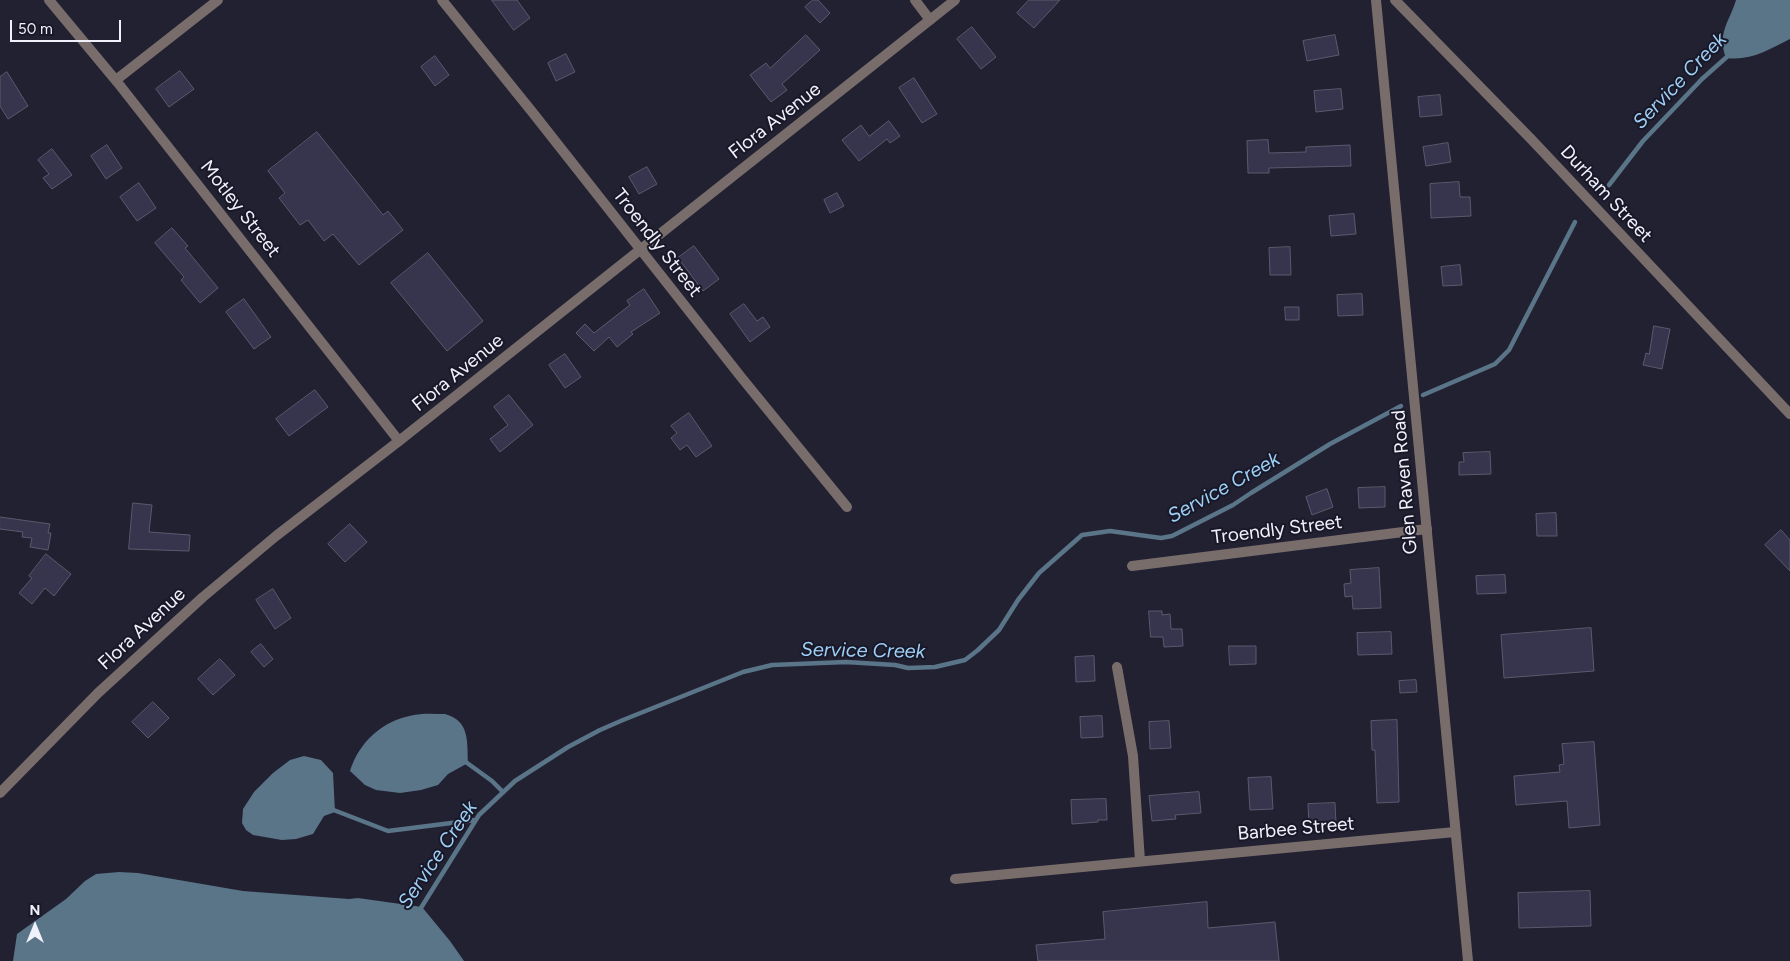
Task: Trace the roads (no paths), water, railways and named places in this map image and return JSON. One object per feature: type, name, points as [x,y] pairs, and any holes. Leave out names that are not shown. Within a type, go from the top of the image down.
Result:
[{"type":"street","name":"Motley Street","points":[[49,0],[116,80],[400,441]]},
{"type":"street","points":[[116,80],[218,0]]},
{"type":"street","name":"Troendly Street","points":[[442,0],[847,507]]},
{"type":"street","points":[[915,0],[930,20]]},
{"type":"street","name":"Flora Avenue","points":[[0,793],[98,693],[196,603],[276,536],[400,441],[955,0]]},
{"type":"street","name":"Glen Raven Road","points":[[1376,0],[1468,961]]},
{"type":"street","name":"Durham Street","points":[[1394,0],[1538,147],[1790,414]]},
{"type":"street","name":"Troendly Street","points":[[1132,566],[1427,529]]},
{"type":"street","points":[[1117,667],[1133,756],[1140,861]]},
{"type":"street","name":"Barbee Street","points":[[955,879],[1455,832]]},
{"type":"water","points":[[1736,0],[1790,0],[1790,39],[1752,56],[1726,58],[1723,35]]},
{"type":"water","points":[[445,714],[459,722],[466,733],[468,763],[448,774],[438,785],[400,793],[376,790],[365,785],[350,771],[359,751],[382,727],[414,715]]},
{"type":"water","points":[[304,756],[321,760],[333,773],[335,812],[324,816],[313,834],[296,839],[282,840],[253,835],[246,830],[242,823],[243,809],[254,792],[273,773],[290,760]]},
{"type":"water","points":[[138,873],[243,891],[349,899],[358,898],[422,907],[464,961],[13,961],[17,934],[66,899],[85,881],[96,874]]},
{"type":"waterway","name":"Service Creek","points":[[1609,185],[1643,141],[1702,79],[1729,55]]},
{"type":"waterway","name":"Service Creek","points":[[1423,395],[1495,364],[1509,350],[1575,222]]},
{"type":"waterway","name":"Service Creek","points":[[419,911],[479,815],[515,781],[568,747],[600,730],[743,672],[772,665],[846,662],[895,665],[908,668],[935,667],[965,660],[999,630],[1018,600],[1039,573],[1082,535],[1110,531],[1161,538],[1172,536],[1233,505],[1330,444],[1401,406]]},
{"type":"waterway","points":[[463,760],[492,781],[503,792]]},
{"type":"waterway","points":[[331,809],[388,831],[475,820]]}]
